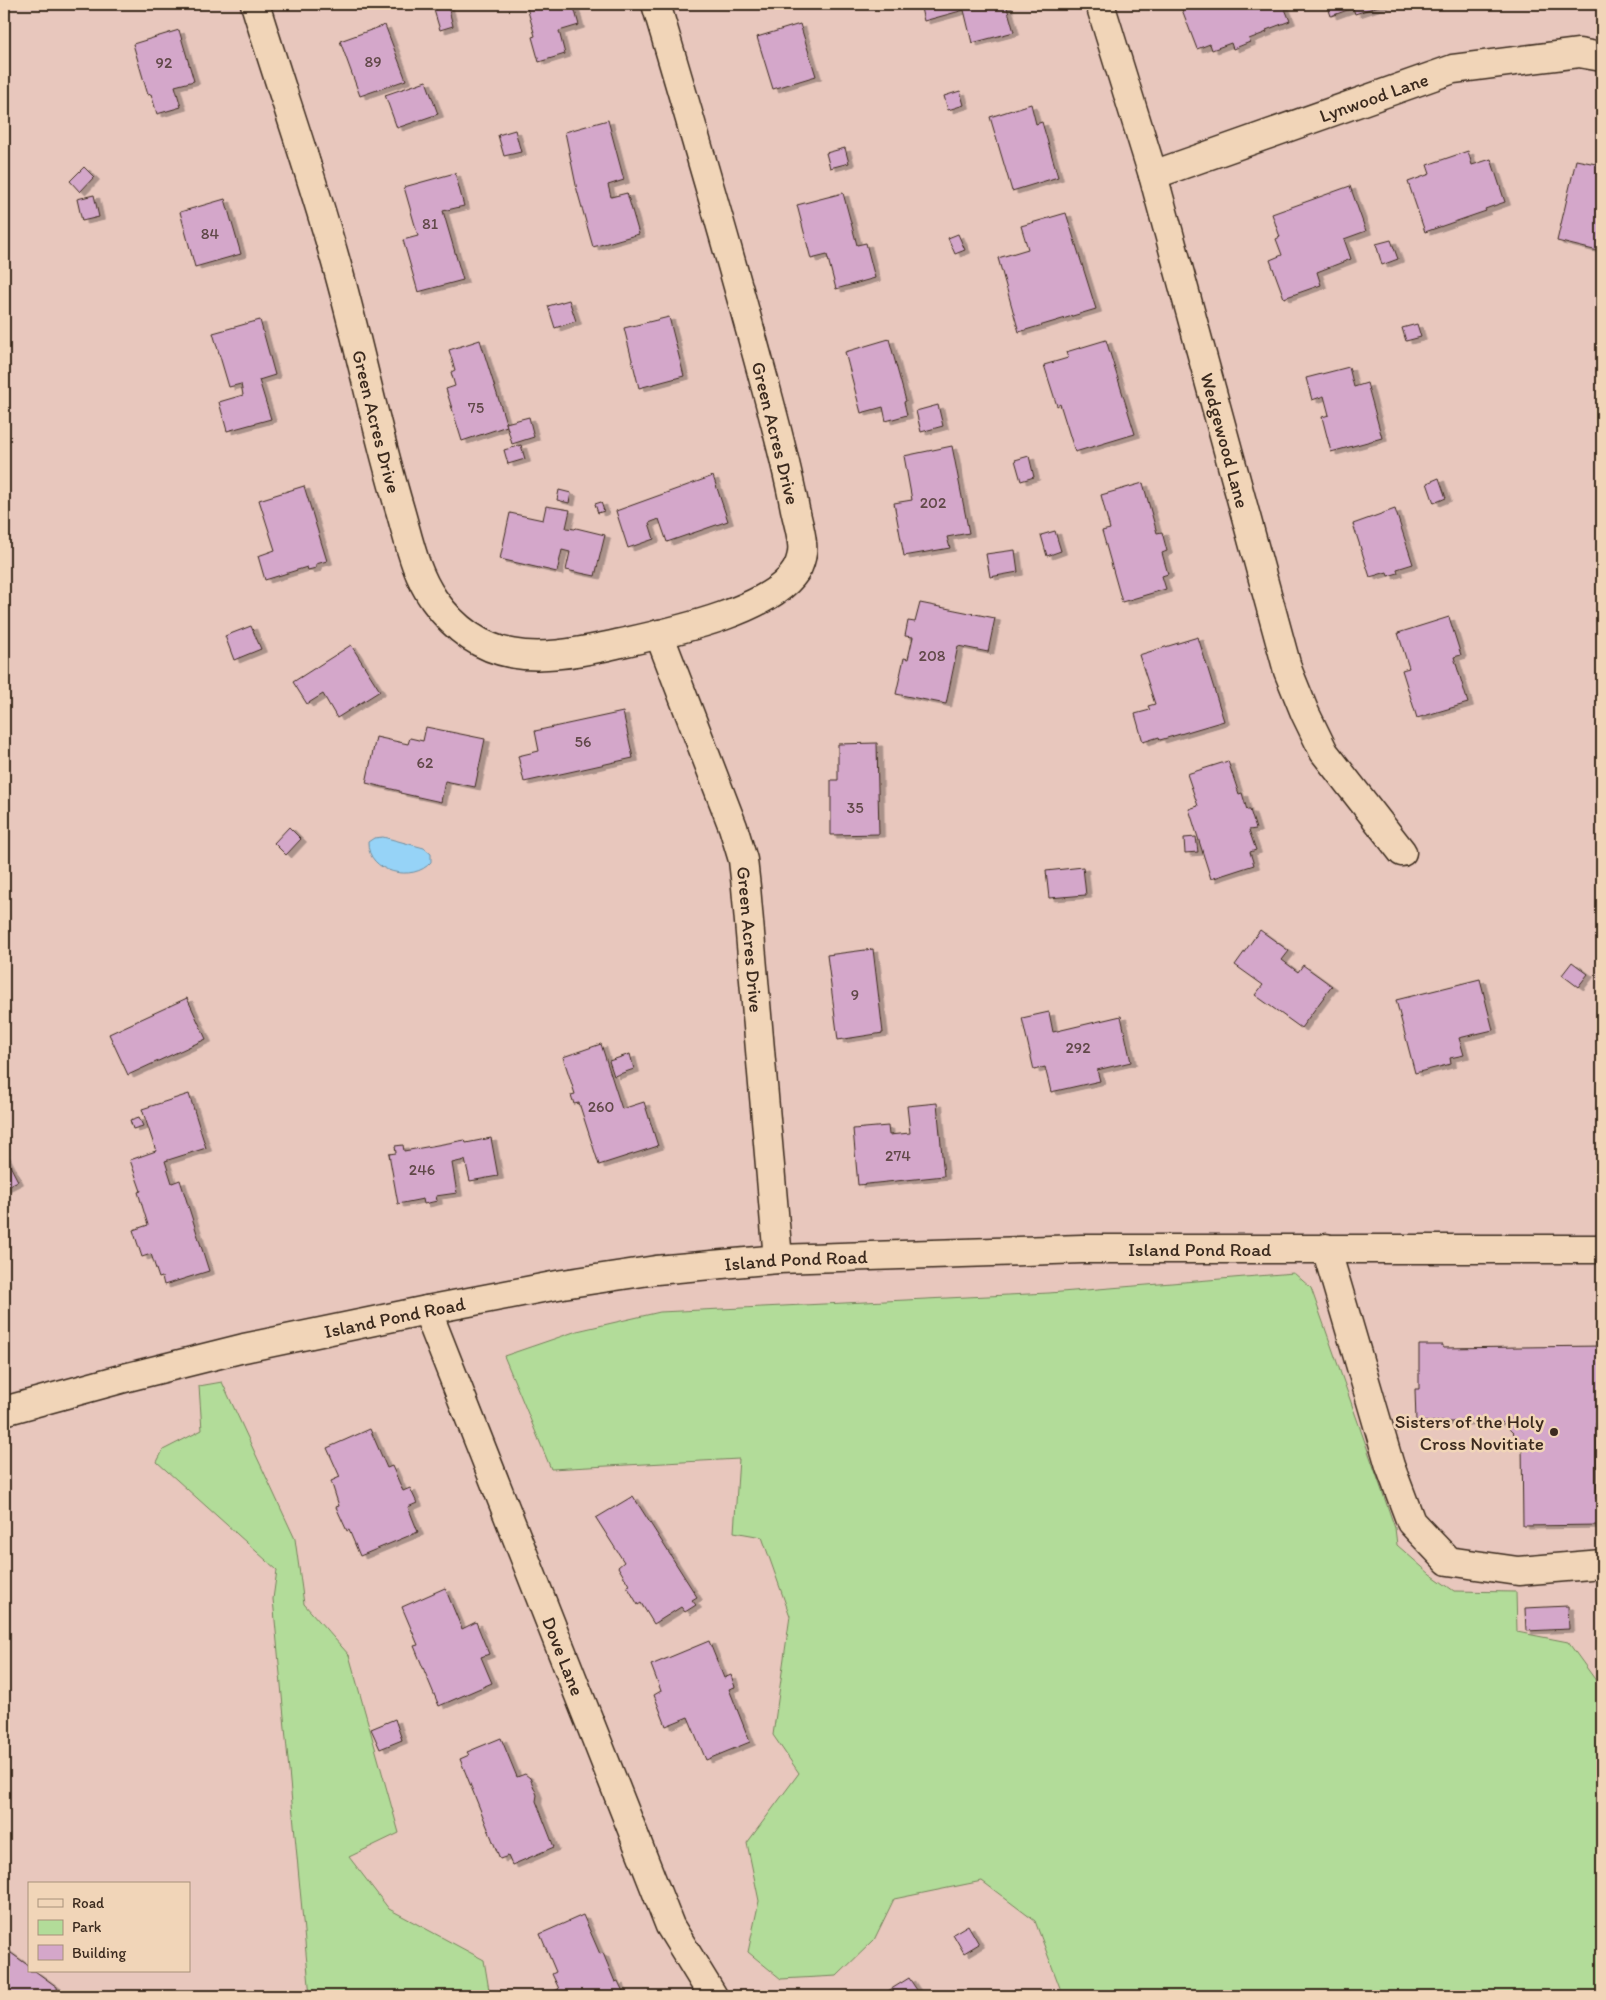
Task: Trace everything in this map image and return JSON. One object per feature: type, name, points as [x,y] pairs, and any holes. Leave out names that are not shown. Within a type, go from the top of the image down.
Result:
[{"type":"street","name":"Green Acres Drive","points":[[255,4],[335,259],[392,484],[419,574],[434,599],[457,628],[477,643],[515,654],[542,656],[572,654],[659,634],[726,615],[777,590],[790,578],[800,564],[802,544],[781,445],[737,283],[656,4]]},
{"type":"street","name":"Wedgewood Lane","points":[[1100,4],[1153,176],[1288,671],[1305,714],[1324,752],[1402,852]]},
{"type":"street","name":"Lynwood Lane","points":[[1153,176],[1454,68],[1579,53],[1602,57]]},
{"type":"street","name":"Green Acres Drive","points":[[659,634],[722,796],[743,860],[778,1259]]},
{"type":"street","name":"Island Pond Road","points":[[4,1411],[128,1376],[244,1348],[563,1284],[656,1270],[778,1259],[1082,1250],[1326,1248],[1602,1249]]},
{"type":"street","points":[[1326,1248],[1390,1466],[1411,1522],[1448,1561],[1518,1571],[1602,1564]]},
{"type":"street","name":"Dove Lane","points":[[427,1310],[670,1926],[713,1996]]},
{"type":"green space","points":[[1294,1273],[1311,1288],[1395,1528],[1397,1545],[1430,1574],[1454,1591],[1516,1592],[1517,1632],[1568,1642],[1602,1689],[1602,1996],[1063,1996],[1035,1921],[982,1881],[894,1899],[874,1940],[837,1976],[781,1979],[748,1952],[759,1901],[747,1843],[799,1773],[773,1735],[790,1616],[762,1537],[734,1532],[739,1459],[551,1469],[504,1356],[577,1331],[660,1312],[1049,1293]]},
{"type":"green space","points":[[222,1382],[295,1539],[304,1604],[349,1655],[399,1833],[349,1857],[389,1909],[484,1960],[490,1996],[310,1996],[273,1599],[277,1570],[157,1462],[163,1450],[202,1430],[199,1386]]},
{"type":"water","points":[[383,837],[424,848],[431,854],[431,862],[414,872],[393,872],[383,867],[375,861],[370,853],[368,842],[374,838]]},
{"type":"building","points":[[526,4],[573,4],[579,25],[559,31],[565,54],[539,62],[532,37],[535,36]]},
{"type":"building","points":[[920,4],[1006,4],[1014,32],[972,43],[964,10],[924,21]]},
{"type":"building","points":[[1189,4],[1283,4],[1290,21],[1266,30],[1267,32],[1249,39],[1250,42],[1233,49],[1231,43],[1212,50],[1210,44],[1197,49],[1181,7]]},
{"type":"building","points":[[1327,4],[1385,4],[1355,14],[1353,8],[1331,16]]},
{"type":"building","points":[[448,6],[453,26],[440,30],[434,10]]},
{"type":"building","points":[[800,24],[816,76],[773,89],[757,37]]},
{"type":"building","points":[[385,25],[406,80],[360,96],[340,41]]},
{"type":"building","points":[[179,30],[194,81],[175,86],[181,107],[157,114],[151,94],[148,95],[133,44]]},
{"type":"building","points":[[426,81],[438,114],[397,128],[385,95]]},
{"type":"building","points":[[960,91],[964,105],[948,110],[944,96]]},
{"type":"building","points":[[1031,104],[1036,124],[1042,122],[1058,177],[1012,191],[990,117]]},
{"type":"building","points":[[608,120],[624,180],[608,185],[611,197],[627,193],[639,234],[593,247],[577,190],[565,132]]},
{"type":"building","points":[[515,130],[521,152],[504,156],[498,135]]},
{"type":"building","points":[[845,148],[849,163],[830,168],[826,153]]},
{"type":"building","points":[[1468,151],[1472,165],[1491,159],[1505,202],[1485,209],[1486,211],[1425,232],[1408,182],[1430,174],[1427,165]]},
{"type":"building","points":[[1576,160],[1601,165],[1602,162],[1602,252],[1557,241]]},
{"type":"building","points":[[84,167],[94,177],[80,192],[70,181]]},
{"type":"building","points":[[455,173],[464,206],[443,211],[463,280],[418,292],[403,240],[418,236],[404,187]]},
{"type":"building","points":[[1350,186],[1366,231],[1344,239],[1351,259],[1317,272],[1321,285],[1284,298],[1270,260],[1282,255],[1276,239],[1280,237],[1272,214]]},
{"type":"building","points":[[843,193],[857,245],[866,243],[875,278],[836,289],[827,255],[811,259],[797,205]]},
{"type":"building","points":[[94,195],[99,217],[82,221],[77,199]]},
{"type":"building","points":[[225,199],[241,254],[195,267],[180,212]]},
{"type":"building","points":[[1066,213],[1096,309],[1019,332],[998,258],[1028,249],[1021,226]]},
{"type":"building","points":[[958,234],[965,250],[955,254],[948,238]]},
{"type":"building","points":[[1391,240],[1398,259],[1382,265],[1376,244]]},
{"type":"building","points":[[569,300],[576,321],[555,328],[548,306]]},
{"type":"building","points":[[669,317],[684,376],[639,388],[624,328]]},
{"type":"building","points":[[260,320],[275,375],[259,380],[271,419],[227,431],[219,402],[243,395],[241,384],[229,387],[213,333]]},
{"type":"building","points":[[1417,324],[1421,337],[1406,341],[1402,328]]},
{"type":"building","points":[[889,339],[906,401],[904,402],[907,415],[886,421],[883,407],[861,413],[845,352]]},
{"type":"building","points":[[480,340],[507,426],[462,441],[446,389],[455,386],[451,372],[455,370],[449,350]]},
{"type":"building","points":[[1106,340],[1135,434],[1075,452],[1060,404],[1057,406],[1044,365],[1068,358],[1066,352]]},
{"type":"building","points":[[1349,367],[1354,387],[1367,383],[1382,438],[1331,452],[1322,417],[1329,415],[1324,396],[1312,400],[1306,378]]},
{"type":"building","points":[[938,405],[943,426],[921,432],[916,411]]},
{"type":"building","points":[[529,417],[534,437],[512,444],[506,423]]},
{"type":"building","points":[[521,445],[525,459],[508,464],[504,450]]},
{"type":"building","points":[[952,446],[969,533],[947,537],[950,548],[904,556],[894,503],[912,500],[904,456]]},
{"type":"building","points":[[1029,456],[1034,477],[1021,481],[1015,460]]},
{"type":"building","points":[[713,476],[728,521],[667,542],[659,519],[649,523],[654,539],[628,548],[616,511]]},
{"type":"building","points":[[1439,478],[1446,498],[1434,503],[1427,483]]},
{"type":"building","points":[[1143,483],[1157,533],[1162,532],[1167,551],[1162,553],[1168,574],[1162,576],[1166,589],[1122,602],[1102,531],[1110,529],[1101,495]]},
{"type":"building","points":[[304,486],[327,561],[316,564],[316,568],[308,570],[307,567],[265,580],[258,556],[275,550],[259,500]]},
{"type":"building","points":[[559,490],[571,493],[569,503],[557,500]]},
{"type":"building","points":[[601,502],[604,511],[598,513],[595,504]]},
{"type":"building","points":[[546,506],[570,510],[566,528],[576,528],[605,535],[595,576],[566,570],[570,552],[562,550],[557,572],[500,559],[510,513],[543,520]]},
{"type":"building","points":[[1395,509],[1413,564],[1397,569],[1398,573],[1388,576],[1387,572],[1370,577],[1353,524]]},
{"type":"building","points":[[1055,531],[1061,551],[1047,556],[1041,535]]},
{"type":"building","points":[[1015,550],[1018,572],[990,577],[986,554]]},
{"type":"building","points":[[920,603],[995,618],[988,652],[958,646],[946,704],[896,694],[904,658],[908,659],[913,637],[905,636],[908,621],[915,622]]},
{"type":"building","points":[[1449,617],[1461,655],[1454,657],[1468,703],[1417,718],[1402,670],[1409,668],[1398,633]]},
{"type":"building","points":[[251,626],[261,649],[234,660],[225,636]]},
{"type":"building","points":[[1198,637],[1224,721],[1160,740],[1159,737],[1143,742],[1135,714],[1150,710],[1148,706],[1155,704],[1139,655]]},
{"type":"building","points":[[351,645],[380,691],[337,718],[323,694],[307,704],[293,682]]},
{"type":"building","points":[[623,712],[633,758],[524,782],[518,756],[539,751],[535,731]]},
{"type":"building","points":[[426,727],[485,739],[475,787],[445,781],[441,802],[366,783],[376,737],[408,744],[410,738],[423,741]]},
{"type":"building","points":[[877,743],[879,834],[831,835],[831,780],[838,780],[838,744]]},
{"type":"building","points":[[1228,761],[1239,794],[1242,793],[1247,810],[1250,810],[1256,829],[1249,830],[1256,850],[1250,852],[1254,865],[1211,879],[1189,809],[1198,806],[1187,774]]},
{"type":"building","points":[[289,827],[301,839],[286,855],[274,843]]},
{"type":"building","points":[[1196,837],[1198,852],[1185,853],[1184,838]]},
{"type":"building","points":[[1083,867],[1086,895],[1049,898],[1046,871]]},
{"type":"building","points":[[1260,930],[1289,951],[1282,960],[1298,972],[1303,965],[1332,986],[1301,1028],[1255,995],[1263,985],[1235,965]]},
{"type":"building","points":[[873,949],[883,1033],[838,1040],[827,955]]},
{"type":"building","points":[[1572,962],[1588,974],[1578,987],[1562,975]]},
{"type":"building","points":[[1480,979],[1493,1030],[1459,1038],[1464,1055],[1450,1058],[1451,1064],[1415,1073],[1396,1000]]},
{"type":"building","points":[[187,998],[206,1039],[128,1075],[109,1034]]},
{"type":"building","points":[[1049,1012],[1053,1032],[1121,1016],[1131,1062],[1097,1070],[1100,1081],[1051,1092],[1045,1067],[1034,1070],[1022,1018]]},
{"type":"building","points":[[601,1044],[622,1109],[644,1102],[658,1146],[599,1165],[579,1103],[574,1104],[571,1095],[575,1094],[563,1057]]},
{"type":"building","points":[[630,1054],[634,1069],[614,1076],[609,1061]]},
{"type":"building","points":[[189,1094],[206,1148],[165,1161],[172,1183],[180,1180],[209,1271],[164,1285],[162,1277],[159,1278],[151,1254],[142,1257],[133,1230],[148,1225],[138,1192],[141,1191],[130,1160],[156,1151],[142,1109]]},
{"type":"building","points":[[937,1103],[944,1176],[858,1185],[853,1129],[888,1126],[889,1135],[910,1133],[907,1106]]},
{"type":"building","points":[[139,1117],[143,1126],[133,1129],[130,1120]]},
{"type":"building","points":[[491,1138],[498,1176],[470,1181],[465,1160],[452,1163],[457,1193],[436,1196],[437,1201],[424,1204],[423,1199],[398,1204],[389,1154],[396,1153],[395,1146],[403,1145],[404,1151],[465,1140],[466,1143]]},
{"type":"building","points":[[4,1154],[18,1181],[4,1188]]},
{"type":"building","name":"Sisters of the Holy Cross Novitiate","points":[[1419,1345],[1443,1345],[1443,1348],[1602,1346],[1602,1423],[1596,1423],[1596,1499],[1602,1499],[1602,1525],[1523,1526],[1522,1442],[1502,1422],[1416,1422],[1415,1389],[1419,1389]]},
{"type":"building","points":[[370,1429],[387,1468],[392,1466],[403,1491],[410,1488],[417,1503],[408,1507],[418,1532],[360,1556],[349,1530],[347,1531],[336,1507],[339,1506],[331,1481],[340,1477],[327,1448]]},
{"type":"building","points":[[633,1496],[697,1597],[692,1600],[696,1605],[685,1612],[681,1607],[654,1624],[641,1603],[638,1605],[627,1586],[629,1585],[618,1567],[624,1562],[596,1518]]},
{"type":"building","points":[[445,1588],[462,1629],[476,1622],[489,1654],[481,1657],[492,1683],[439,1706],[414,1646],[418,1645],[402,1607]]},
{"type":"building","points":[[1568,1606],[1569,1629],[1526,1631],[1525,1608]]},
{"type":"building","points":[[709,1641],[724,1678],[731,1675],[735,1687],[729,1689],[750,1742],[706,1760],[688,1717],[666,1726],[654,1695],[661,1691],[651,1665]]},
{"type":"building","points":[[395,1719],[402,1740],[380,1749],[371,1729]]},
{"type":"building","points":[[501,1738],[517,1777],[525,1774],[530,1778],[537,1795],[536,1801],[554,1847],[512,1865],[508,1856],[500,1859],[460,1759],[469,1755],[467,1752]]},
{"type":"building","points":[[583,1915],[600,1954],[603,1953],[615,1982],[618,1981],[625,1996],[550,1996],[549,1993],[559,1989],[552,1974],[556,1972],[540,1934]]},
{"type":"building","points":[[968,1925],[979,1944],[964,1953],[953,1934]]},
{"type":"building","points":[[4,1948],[28,1965],[28,1972],[36,1972],[57,1987],[58,1996],[4,1996]]},
{"type":"building","points":[[909,1978],[921,1996],[880,1996]]},
{"type":"place","name":"Sisters of the Holy Cross Novitiate","points":[[1554,1432]]}]
